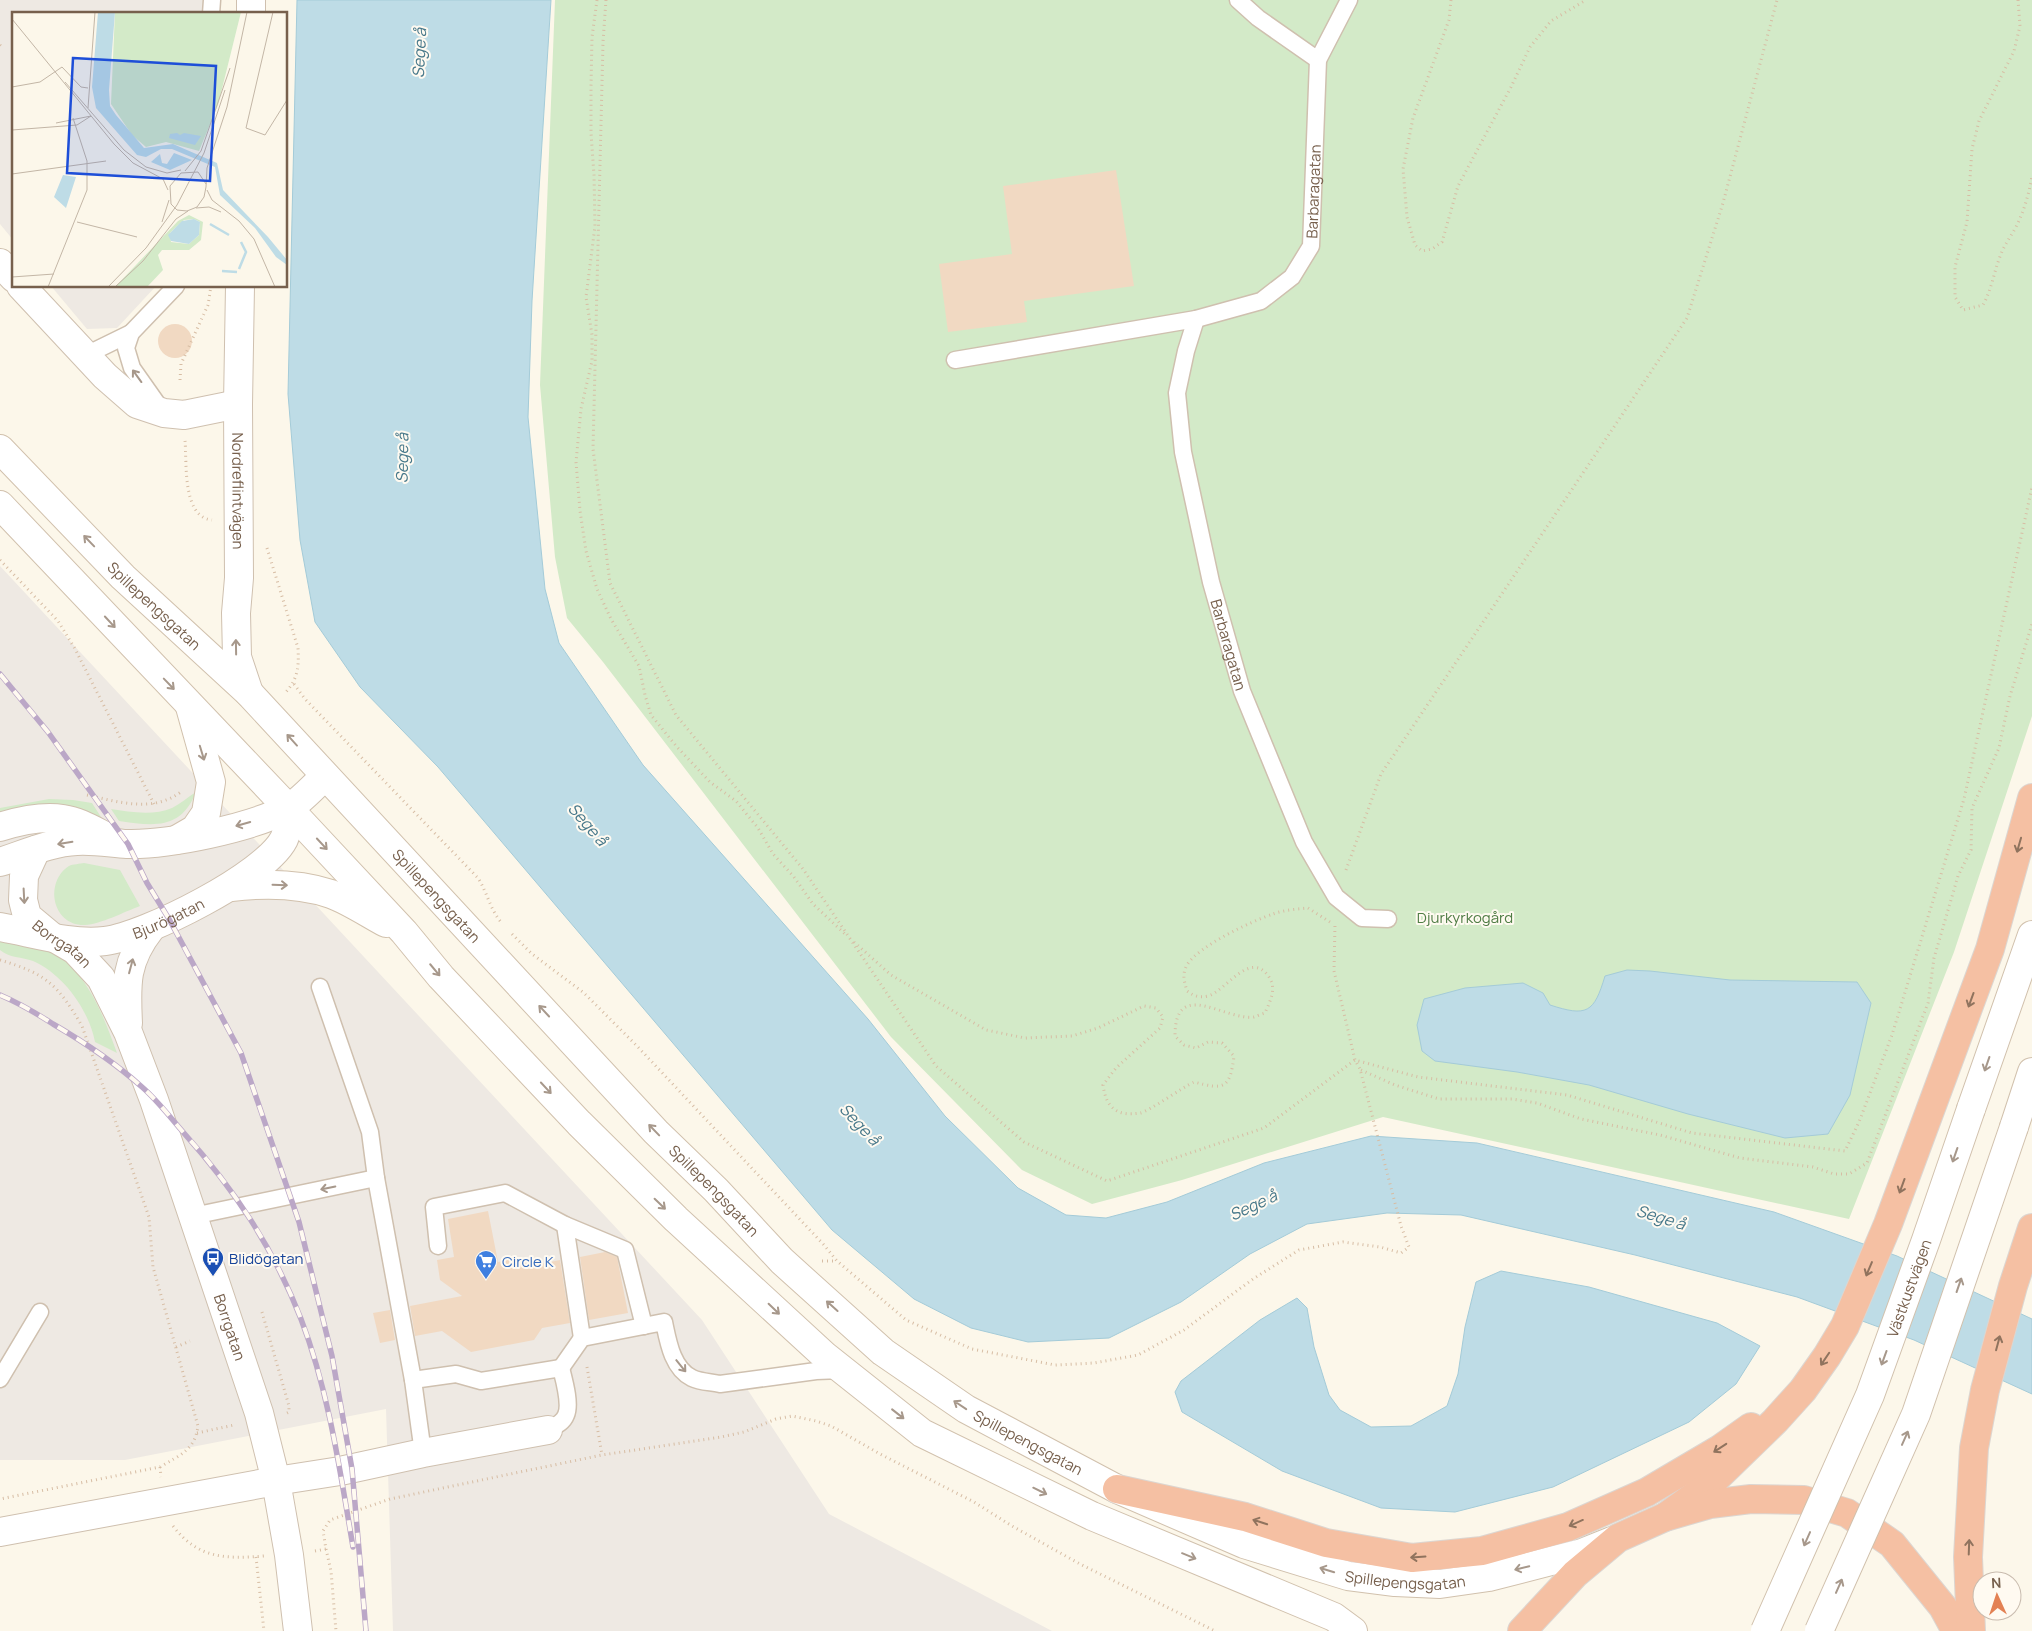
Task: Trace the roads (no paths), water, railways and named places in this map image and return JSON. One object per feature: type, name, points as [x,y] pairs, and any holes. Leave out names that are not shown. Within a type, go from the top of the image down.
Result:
[{"type":"highway","points":[[1665,1517],[1708,1486],[1742,1454],[1803,1390],[1845,1326],[1888,1224],[1990,949],[2032,798]]},
{"type":"highway","points":[[1971,1631],[1968,1557],[1974,1448],[1985,1390],[2013,1286],[2032,1228]]},
{"type":"highway","points":[[1117,1489],[1244,1517],[1326,1543],[1412,1558],[1482,1551],[1568,1527],[1647,1492],[1720,1449],[1803,1390]]},
{"type":"highway","points":[[1522,1631],[1575,1574],[1618,1538],[1665,1517],[1710,1504],[1751,1499],[1804,1500],[1847,1513],[1892,1544],[1943,1607],[1956,1631]]},
{"type":"street","points":[[0,263],[12,276]]},
{"type":"street","points":[[23,288],[105,376],[138,404],[164,413],[184,415],[238,404]]},
{"type":"street","name":"Nordreflintvägen","points":[[240,288],[238,404],[239,578],[236,613],[237,657],[249,693]]},
{"type":"street","name":"Spillepengsgatan","points":[[0,449],[123,577],[249,693],[656,1132],[716,1190],[782,1262],[883,1352],[966,1409],[1117,1489],[1244,1544],[1348,1576],[1395,1582],[1440,1584],[1489,1577],[1582,1553],[1618,1538]]},
{"type":"street","points":[[0,505],[189,706],[289,809],[404,932],[442,977],[579,1123],[676,1219],[739,1275],[799,1334],[842,1370],[922,1433],[1092,1516],[1334,1617],[1353,1631]]},
{"type":"street","points":[[176,840],[195,829],[206,813],[211,782],[189,706]]},
{"type":"street","points":[[0,862],[50,845],[77,841],[119,843],[176,840],[224,830],[289,809],[325,776]]},
{"type":"street","name":"Bjurögatan","points":[[0,927],[79,942],[106,940],[151,928],[231,886],[276,851],[285,838],[289,809]]},
{"type":"street","points":[[0,827],[28,820],[63,819],[89,827],[119,843]]},
{"type":"street","name":"Borrgatan","points":[[36,850],[24,876],[23,900],[27,916],[51,936],[75,950],[101,978],[128,1032],[154,1100],[193,1216],[259,1413],[276,1481],[289,1554],[298,1631]]},
{"type":"street","points":[[231,886],[259,884],[292,885],[332,894],[404,932]]},
{"type":"street","name":"Borrgatan","points":[[128,1032],[126,985],[138,944],[151,928]]},
{"type":"street","name":"Västkustvägen","points":[[1765,1631],[1870,1395],[2032,936]]},
{"type":"street","points":[[1819,1631],[1916,1414],[2032,1072]]},
{"type":"street","points":[[1,1527],[165,1503],[548,1430]]},
{"type":"lane","points":[[1238,0],[1258,18],[1318,60]]},
{"type":"lane","name":"Barbaragatan","points":[[956,360],[1196,318],[1261,301],[1292,277],[1311,246],[1318,60],[1349,0]]},
{"type":"lane","points":[[86,355],[131,333],[174,288]]},
{"type":"lane","name":"Barbaragatan","points":[[1196,318],[1186,351],[1177,393],[1182,452],[1211,582],[1242,691],[1304,842],[1336,897],[1362,918],[1388,919]]},
{"type":"lane","points":[[131,333],[126,348],[132,368],[164,413]]},
{"type":"lane","points":[[320,987],[370,1132],[376,1178],[413,1380],[423,1453]]},
{"type":"lane","points":[[193,1216],[376,1178]]},
{"type":"lane","points":[[438,1246],[434,1207],[505,1193],[565,1225],[625,1250],[644,1326]]},
{"type":"lane","points":[[548,1430],[560,1423],[566,1414],[566,1391],[562,1368],[582,1338],[565,1225]]},
{"type":"lane","points":[[0,1379],[40,1312]]},
{"type":"lane","points":[[582,1338],[664,1322],[672,1354],[680,1366],[691,1378],[720,1384],[816,1371],[842,1370]]},
{"type":"lane","points":[[413,1380],[456,1374],[481,1381],[562,1368]]},
{"type":"water","name":"Sege å","points":[[297,0],[551,0],[532,301],[528,417],[545,589],[559,643],[643,765],[868,1019],[945,1116],[1018,1188],[1066,1215],[1106,1218],[1167,1202],[1264,1163],[1371,1136],[1477,1143],[1774,1212],[1897,1256],[2032,1319],[2032,1394],[1914,1340],[1797,1297],[1635,1255],[1461,1215],[1387,1213],[1307,1224],[1250,1254],[1181,1302],[1109,1338],[1028,1342],[971,1328],[914,1299],[832,1230],[438,767],[360,687],[315,622],[300,540],[288,394]]},
{"type":"water","points":[[1627,970],[1730,980],[1857,982],[1871,1003],[1850,1095],[1828,1134],[1785,1138],[1688,1114],[1589,1085],[1517,1072],[1435,1061],[1422,1051],[1417,1025],[1424,999],[1465,988],[1523,983],[1543,993],[1550,1005],[1573,1011],[1581,1011],[1593,1005],[1605,976]]},
{"type":"water","points":[[1501,1271],[1589,1287],[1717,1323],[1760,1346],[1736,1384],[1689,1422],[1553,1487],[1455,1512],[1381,1508],[1282,1471],[1182,1412],[1175,1392],[1181,1381],[1260,1320],[1297,1298],[1307,1308],[1314,1347],[1329,1395],[1340,1410],[1371,1427],[1411,1426],[1447,1406],[1458,1374],[1465,1327],[1476,1282]]},
{"type":"railway","points":[[0,674],[48,732],[128,844],[147,883],[169,919],[241,1053],[299,1222],[332,1356],[352,1469],[366,1631]]},
{"type":"railway","points":[[0,995],[27,1008],[76,1038],[132,1078],[158,1103],[202,1153],[251,1220],[278,1267],[311,1347],[333,1432],[353,1547]]},
{"type":"place","name":"Blidögatan","points":[[213,1277]]},
{"type":"place","name":"Circle K","points":[[486,1280]]},
{"type":"park label","name":"Djurkyrkogård","points":[[1465,917]]}]
